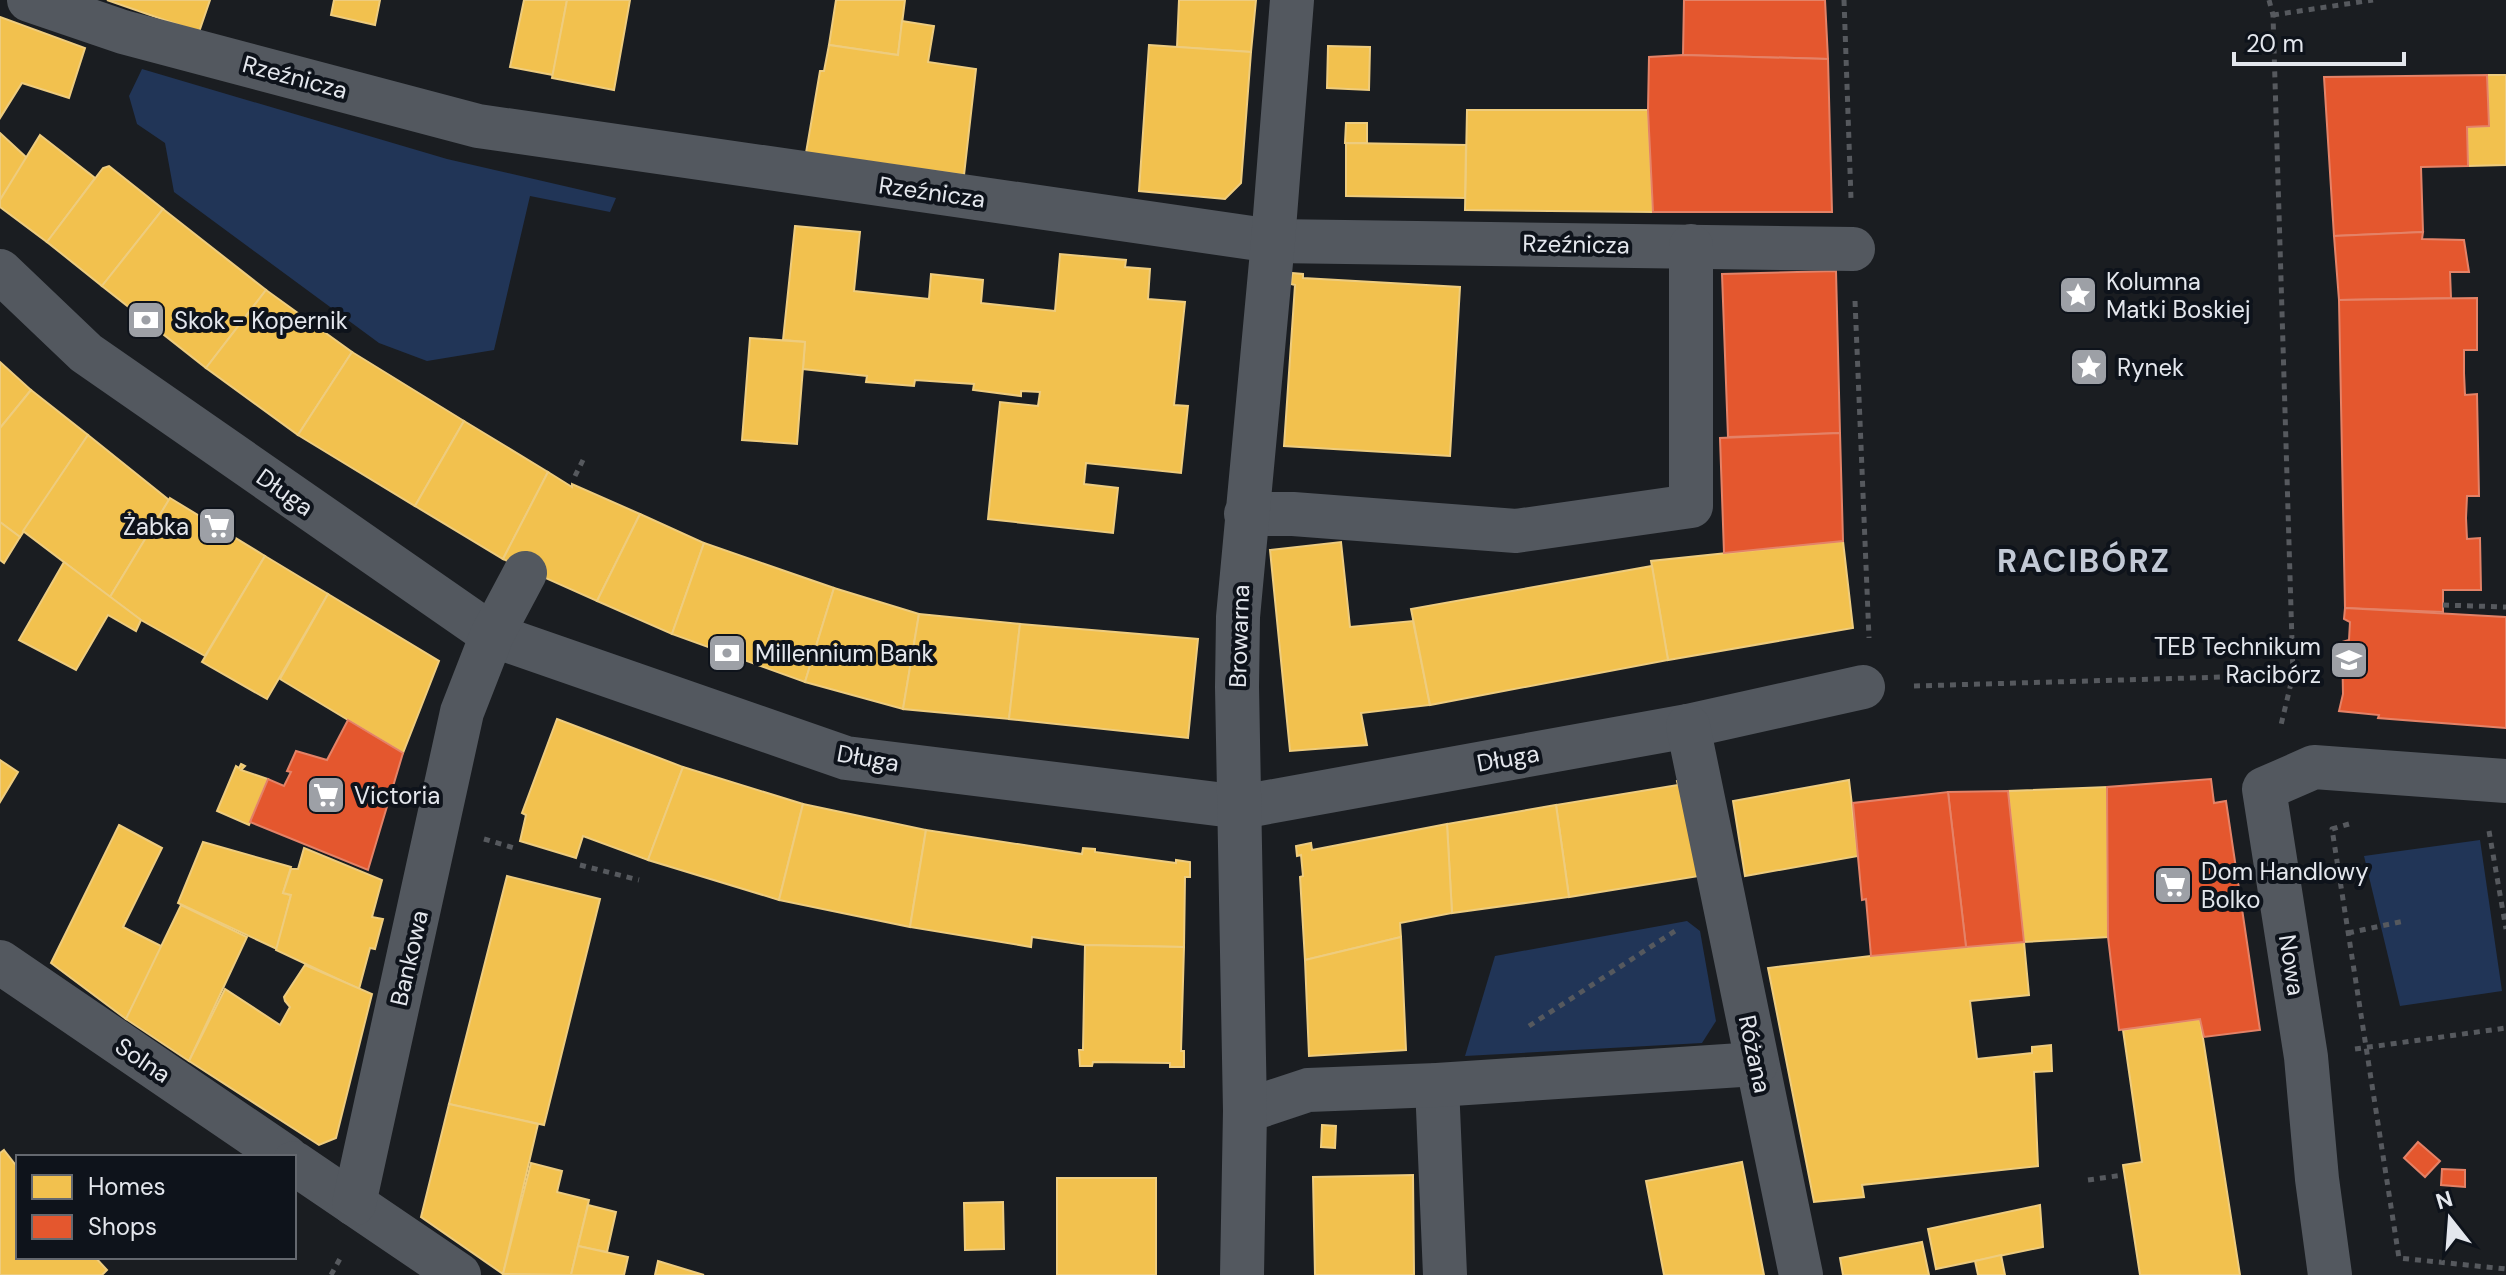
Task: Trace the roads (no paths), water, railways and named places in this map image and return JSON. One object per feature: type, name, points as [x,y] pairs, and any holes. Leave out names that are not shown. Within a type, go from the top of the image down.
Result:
[{"type":"street","name":"Rzeźnicza","points":[[29,0],[123,32],[478,126],[1273,241],[1853,249]]},
{"type":"street","name":"Browarna","points":[[1242,1275],[1245,1111],[1238,617],[1292,0]]},
{"type":"street","points":[[1246,514],[1293,514],[1516,531],[1691,506],[1691,246]]},
{"type":"street","name":"Długa","points":[[0,271],[86,353],[492,635],[846,758],[1241,807],[1688,726],[1867,687]]},
{"type":"street","name":"Bankowa","points":[[354,1204],[462,712],[492,635],[525,573]]},
{"type":"street","name":"Różana","points":[[1688,726],[1801,1275]]},
{"type":"street","name":"Nowa","points":[[2330,1275],[2317,1179],[2306,1057],[2264,789],[2314,767],[2394,773],[2497,799]]},
{"type":"street","name":"Solna","points":[[0,962],[283,1155]]},
{"type":"street","points":[[1245,1111],[1308,1090],[1437,1085],[1756,1064]]},
{"type":"street","points":[[1437,1085],[1445,1275]]},
{"type":"street","points":[[296,1164],[459,1275]]},
{"type":"place","name":"Kolumna Matki Boskiej","points":[[2078,295]]},
{"type":"place","name":"Skok - Kopernik","points":[[146,320]]},
{"type":"place","name":"Rynek","points":[[2089,367]]},
{"type":"place","name":"Żabka","points":[[217,526]]},
{"type":"place","name":"Millennium Bank","points":[[727,653]]},
{"type":"place","name":"TEB Technikum Racibórz","points":[[2349,660]]},
{"type":"place","name":"Victoria","points":[[326,795]]},
{"type":"place","name":"Dom Handlowy Bolko","points":[[2173,885]]},
{"type":"district","name":"RACIBÓRZ","points":[[2084,561]]}]
